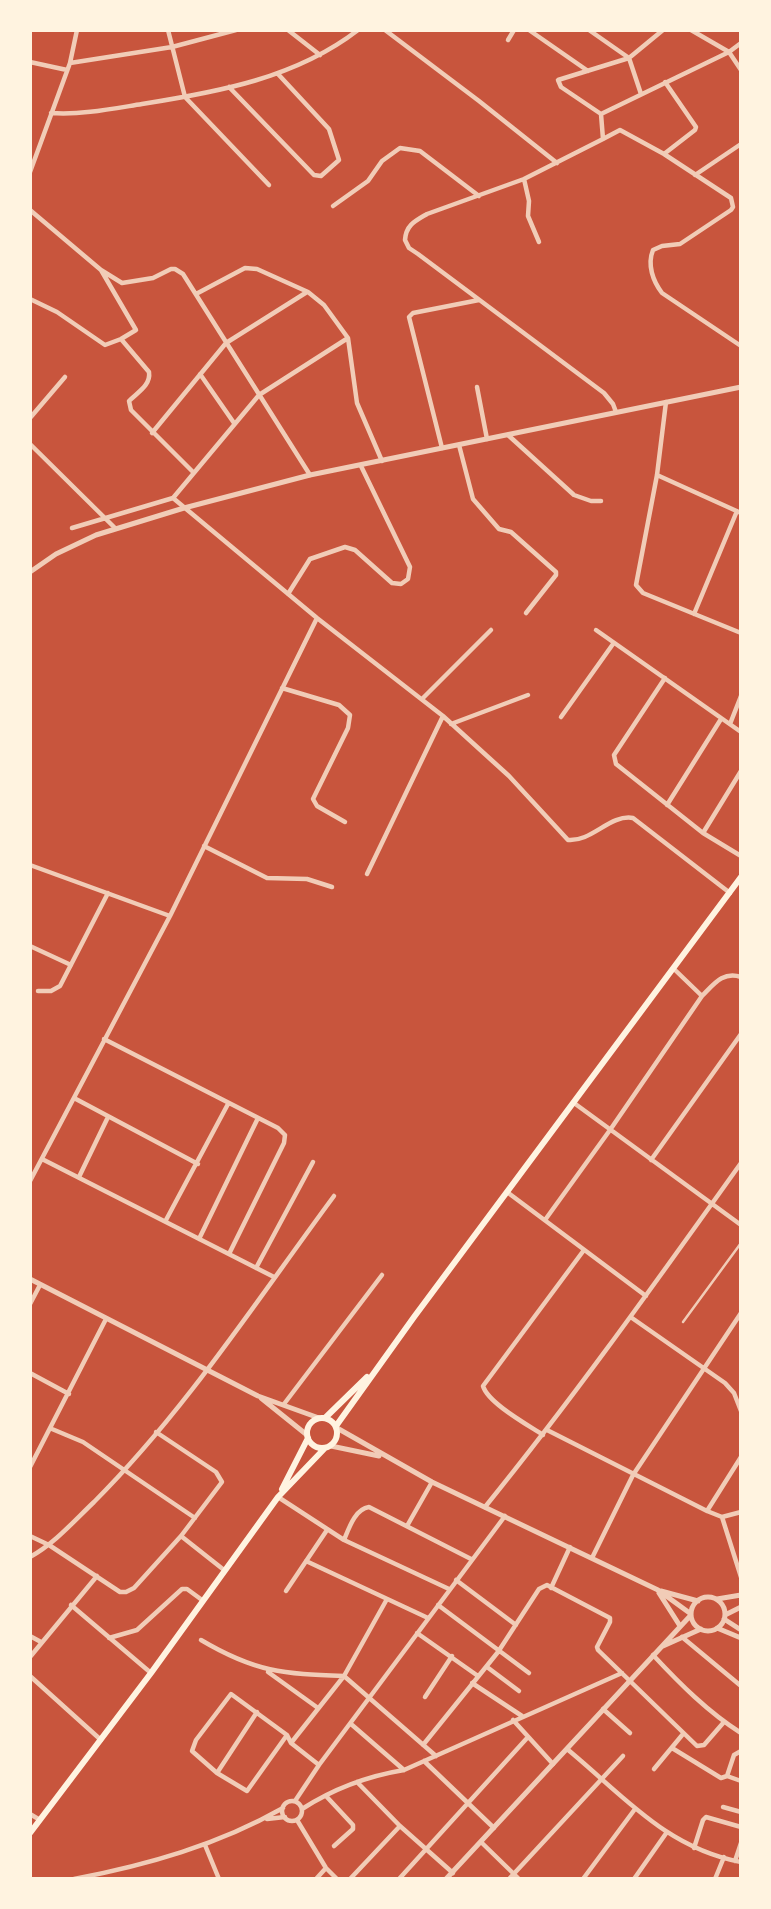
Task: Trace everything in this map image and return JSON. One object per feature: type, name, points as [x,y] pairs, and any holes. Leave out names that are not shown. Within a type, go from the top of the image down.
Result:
[{"type":"main road","points":[[30,1833],[151,1673],[278,1497],[337,1436],[336,1427],[376,1368],[741,877]]},
{"type":"main road","points":[[278,1497],[308,1437],[312,1423],[322,1418],[376,1368]]},
{"type":"main road","points":[[322,1418],[336,1427]]},
{"type":"main road","points":[[308,1437],[313,1445],[328,1447]]},
{"type":"street","points":[[30,172],[70,64],[76,30]]},
{"type":"street","points":[[168,30],[185,97],[269,186]]},
{"type":"street","points":[[70,64],[172,47],[236,30]]},
{"type":"street","points":[[288,30],[320,55]]},
{"type":"street","points":[[51,113],[75,115],[185,97],[278,74],[320,55],[358,30]]},
{"type":"street","points":[[386,30],[557,163]]},
{"type":"street","points":[[508,40],[514,30]]},
{"type":"street","points":[[528,30],[589,71]]},
{"type":"street","points":[[589,30],[628,58],[641,93]]},
{"type":"street","points":[[601,114],[558,85],[560,78],[628,58],[663,30]]},
{"type":"street","points":[[691,30],[729,52],[741,70]]},
{"type":"street","points":[[601,114],[729,52],[741,43]]},
{"type":"street","points":[[30,62],[67,70]]},
{"type":"street","points":[[229,87],[314,175],[321,176],[339,160],[331,134],[278,74]]},
{"type":"street","points":[[664,154],[695,131],[696,127],[665,82]]},
{"type":"street","points":[[601,114],[603,139]]},
{"type":"street","points":[[616,412],[604,393],[410,248],[405,240],[413,222],[427,214],[524,179],[620,130],[664,154],[731,198],[732,211],[680,244],[653,250],[650,261],[655,284],[662,293],[741,346]]},
{"type":"street","points":[[695,175],[741,144]]},
{"type":"street","points":[[333,206],[368,181],[382,161],[400,148],[420,151],[479,197]]},
{"type":"street","points":[[30,152],[36,156]]},
{"type":"street","points":[[524,179],[529,201],[528,216],[539,242]]},
{"type":"street","points":[[30,210],[101,270],[118,281],[128,283],[153,278],[175,269],[183,274],[310,475]]},
{"type":"street","points":[[195,294],[245,268],[257,270],[308,292],[324,305],[348,338],[357,402],[383,462]]},
{"type":"street","points":[[30,299],[57,312],[105,345],[121,339],[136,330],[101,270]]},
{"type":"street","points":[[152,433],[226,343],[308,292]]},
{"type":"street","points":[[442,448],[410,317],[413,313],[480,300]]},
{"type":"street","points":[[72,528],[173,498],[259,394],[348,338]]},
{"type":"street","points":[[121,339],[149,372],[149,381],[130,401],[130,406],[152,433],[194,473]]},
{"type":"street","points":[[201,374],[233,423]]},
{"type":"street","points":[[30,418],[65,377]]},
{"type":"street","points":[[477,387],[487,439]]},
{"type":"street","points":[[30,572],[77,544],[115,528],[310,475],[741,387]]},
{"type":"street","points":[[666,401],[657,475],[636,585],[643,593],[741,633]]},
{"type":"street","points":[[508,434],[574,495],[591,501],[601,500]]},
{"type":"street","points":[[30,444],[106,516],[115,528]]},
{"type":"street","points":[[459,445],[473,499],[499,529],[511,532],[556,572],[526,613]]},
{"type":"street","points":[[288,594],[310,559],[345,547],[355,550],[392,583],[401,584],[408,579],[410,567],[361,466]]},
{"type":"street","points":[[657,475],[739,512],[694,614]]},
{"type":"street","points":[[173,498],[317,618],[443,716],[509,776],[568,840],[578,840],[621,818],[633,818],[730,893]]},
{"type":"street","points":[[30,1181],[170,916],[317,618]]},
{"type":"street","points":[[422,699],[491,630]]},
{"type":"street","points":[[596,630],[741,732]]},
{"type":"street","points":[[561,717],[613,644]]},
{"type":"street","points":[[665,678],[614,755],[614,760],[703,833],[741,856]]},
{"type":"street","points":[[282,688],[339,705],[350,715],[348,728],[313,799],[317,806],[345,822]]},
{"type":"street","points":[[451,724],[528,695]]},
{"type":"street","points":[[730,724],[741,696]]},
{"type":"street","points":[[367,874],[443,716]]},
{"type":"street","points":[[667,805],[721,719]]},
{"type":"street","points":[[703,833],[741,771]]},
{"type":"street","points":[[204,846],[267,878],[307,879],[332,887]]},
{"type":"street","points":[[30,864],[170,916]]},
{"type":"street","points":[[37,991],[56,989],[108,893]]},
{"type":"street","points":[[30,946],[71,965]]},
{"type":"street","points":[[674,969],[702,996]]},
{"type":"street","points":[[545,1220],[702,996],[723,976],[732,974],[741,977]]},
{"type":"street","points":[[651,1160],[741,1034]]},
{"type":"street","points":[[104,1040],[281,1130],[285,1135],[285,1142],[229,1254]]},
{"type":"street","points":[[74,1098],[198,1164]]},
{"type":"street","points":[[574,1103],[741,1225]]},
{"type":"street","points":[[166,1220],[228,1104]]},
{"type":"street","points":[[79,1177],[108,1116]]},
{"type":"street","points":[[199,1239],[258,1118]]},
{"type":"street","points":[[41,1159],[274,1277]]},
{"type":"street","points":[[256,1268],[313,1162]]},
{"type":"street","points":[[485,1507],[632,1318],[741,1163]]},
{"type":"street","points":[[507,1192],[646,1296]]},
{"type":"street","points":[[30,1558],[50,1545],[126,1470],[207,1369],[334,1196]]},
{"type":"street","points":[[683,1322],[741,1243]]},
{"type":"street","points":[[543,1435],[494,1401],[485,1393],[483,1386],[584,1250]]},
{"type":"street","points":[[284,1404],[382,1275]]},
{"type":"street","points":[[30,1279],[258,1396],[322,1418]]},
{"type":"street","points":[[30,1304],[40,1285]]},
{"type":"street","points":[[592,1558],[633,1475],[741,1313]]},
{"type":"street","points":[[632,1318],[732,1389],[741,1411]]},
{"type":"street","points":[[30,1467],[52,1429],[106,1319]]},
{"type":"street","points":[[30,1373],[69,1394]]},
{"type":"street","points":[[258,1396],[308,1437]]},
{"type":"street","points":[[336,1427],[432,1482],[658,1590],[691,1614],[693,1622],[701,1629],[717,1629],[741,1638]]},
{"type":"street","points":[[52,1429],[83,1442],[195,1518]]},
{"type":"street","points":[[547,1430],[707,1511],[722,1517],[741,1512]]},
{"type":"street","points":[[30,1536],[50,1545],[120,1592],[126,1592],[141,1582],[181,1536],[220,1486],[222,1479],[216,1472],[156,1432]]},
{"type":"street","points":[[328,1447],[386,1458]]},
{"type":"street","points":[[707,1511],[741,1457]]},
{"type":"street","points":[[407,1526],[432,1482]]},
{"type":"street","points":[[278,1497],[344,1540],[449,1589]]},
{"type":"street","points":[[344,1540],[362,1508],[369,1507],[471,1559]]},
{"type":"street","points":[[295,1802],[319,1765],[505,1516]]},
{"type":"street","points":[[722,1517],[741,1577]]},
{"type":"street","points":[[286,1591],[327,1530]]},
{"type":"street","points":[[181,1536],[224,1570]]},
{"type":"street","points":[[551,1588],[570,1547]]},
{"type":"street","points":[[306,1562],[428,1618]]},
{"type":"street","points":[[30,1657],[97,1576]]},
{"type":"street","points":[[456,1580],[516,1625]]},
{"type":"street","points":[[423,1745],[487,1667],[539,1589],[547,1585],[610,1618],[598,1650],[699,1747],[704,1745],[724,1722]]},
{"type":"street","points":[[109,1638],[137,1630],[183,1588],[202,1600]]},
{"type":"street","points":[[658,1590],[698,1601]]},
{"type":"street","points":[[658,1590],[680,1626]]},
{"type":"street","points":[[446,1879],[691,1614],[698,1601],[741,1595]]},
{"type":"street","points":[[291,1743],[344,1676],[387,1599]]},
{"type":"street","points":[[715,1599],[722,1606],[724,1617],[741,1630]]},
{"type":"street","points":[[71,1605],[151,1673]]},
{"type":"street","points":[[438,1605],[529,1673]]},
{"type":"street","points":[[717,1629],[724,1617],[741,1607]]},
{"type":"street","points":[[660,1648],[701,1629]]},
{"type":"street","points":[[417,1633],[478,1676]]},
{"type":"street","points":[[30,1636],[41,1642]]},
{"type":"street","points":[[682,1637],[741,1686]]},
{"type":"street","points":[[201,1640],[264,1670],[318,1708]]},
{"type":"street","points":[[653,1655],[677,1682],[741,1733]]},
{"type":"street","points":[[425,1697],[452,1656]]},
{"type":"street","points":[[487,1667],[519,1691]]},
{"type":"street","points":[[264,1670],[300,1675],[344,1676],[436,1756]]},
{"type":"street","points":[[302,1809],[357,1782],[378,1774],[404,1770],[622,1673]]},
{"type":"street","points":[[30,1676],[101,1740]]},
{"type":"street","points":[[472,1683],[523,1716]]},
{"type":"street","points":[[287,1735],[247,1791],[217,1773],[194,1754],[192,1748],[231,1694],[287,1735],[291,1743],[319,1765]]},
{"type":"street","points":[[603,1709],[629,1733]]},
{"type":"street","points":[[217,1773],[257,1712]]},
{"type":"street","points":[[513,1720],[553,1764]]},
{"type":"street","points":[[351,1724],[404,1770]]},
{"type":"street","points":[[654,1769],[683,1734]]},
{"type":"street","points":[[399,1879],[528,1737]]},
{"type":"street","points":[[672,1748],[716,1776],[741,1781]]},
{"type":"street","points":[[567,1749],[602,1777],[635,1809],[694,1847],[738,1861],[741,1843]]},
{"type":"street","points":[[726,1776],[734,1755],[741,1751]]},
{"type":"street","points":[[509,1879],[623,1756]]},
{"type":"street","points":[[424,1761],[494,1828]]},
{"type":"street","points":[[357,1782],[400,1826],[453,1872]]},
{"type":"street","points":[[326,1796],[353,1829],[334,1846]]},
{"type":"street","points":[[295,1802],[302,1809]]},
{"type":"street","points":[[74,1879],[117,1871],[205,1846],[262,1820],[283,1808],[286,1803],[314,1802]]},
{"type":"street","points":[[723,1807],[741,1812]]},
{"type":"street","points":[[283,1808],[285,1817],[290,1821],[297,1820],[302,1809]]},
{"type":"street","points":[[583,1879],[635,1809]]},
{"type":"street","points":[[30,1814],[40,1820]]},
{"type":"street","points":[[262,1820],[285,1817]]},
{"type":"street","points":[[694,1847],[706,1817],[741,1827]]},
{"type":"street","points":[[297,1820],[326,1868],[337,1879]]},
{"type":"street","points":[[350,1879],[400,1826]]},
{"type":"street","points":[[634,1879],[667,1832]]},
{"type":"street","points":[[481,1842],[519,1879]]},
{"type":"street","points":[[205,1846],[219,1879]]},
{"type":"street","points":[[715,1879],[724,1857]]},
{"type":"street","points":[[316,1879],[326,1868]]},
{"type":"street","points":[[117,1871],[117,1879]]}]
